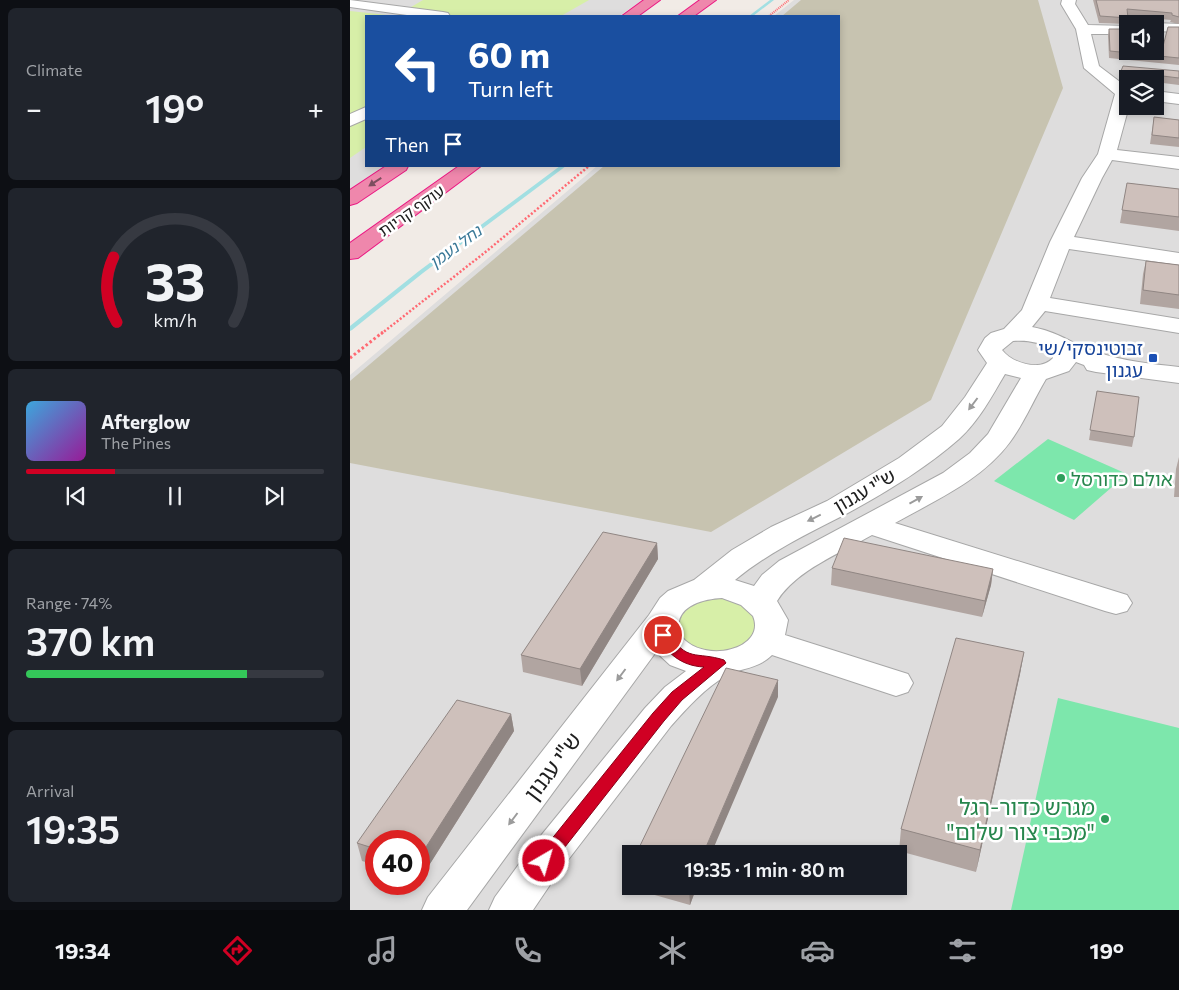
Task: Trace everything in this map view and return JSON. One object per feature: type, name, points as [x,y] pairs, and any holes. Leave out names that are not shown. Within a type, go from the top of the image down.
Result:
[{"type":"highway","points":[[630,15],[653,0]]},
{"type":"highway","points":[[686,15],[709,0]]},
{"type":"highway","points":[[350,198],[397,167]]},
{"type":"highway","name":"עוקף קריות","points":[[350,253],[471,167]]},
{"type":"street","points":[[362,0],[387,3],[400,9]]},
{"type":"street","points":[[1069,0],[1068,4],[1084,29],[1092,68],[1119,88]]},
{"type":"street","points":[[350,3],[437,15]]},
{"type":"street","points":[[1164,27],[1179,28]]},
{"type":"street","points":[[1084,29],[1119,30]]},
{"type":"street","points":[[1092,63],[1111,65]]},
{"type":"street","points":[[1164,97],[1179,99]]},
{"type":"street","points":[[350,121],[365,113]]},
{"type":"street","points":[[1012,334],[1034,308],[1061,242],[1092,178],[1107,154],[1119,115]]},
{"type":"street","points":[[1107,154],[1179,163]]},
{"type":"street","points":[[1061,242],[1179,259]]},
{"type":"street","points":[[1034,308],[1179,326]]},
{"type":"street","points":[[1034,308],[1052,356]]},
{"type":"street","points":[[1052,356],[1023,372],[999,363],[993,357],[990,350],[992,343],[1000,337],[1024,333],[1052,356],[1179,375]]},
{"type":"street","name":"ש\"י עגנון","points":[[760,602],[773,582],[790,568],[952,479],[980,459],[999,438],[1052,356]]},
{"type":"street","name":"ש\"י עגנון","points":[[705,588],[743,556],[837,507],[909,464],[951,432],[976,401],[999,363]]},
{"type":"street","points":[[871,525],[1116,603]]},
{"type":"street","points":[[722,587],[749,594],[760,602],[767,610],[770,620],[770,630],[766,641],[754,652],[738,660],[719,663],[700,662],[682,656],[670,647],[663,635],[661,622],[666,610],[676,600],[690,592],[705,588],[722,587]]},
{"type":"street","name":"ש\"י עגנון","points":[[443,910],[661,622]]},
{"type":"street","points":[[766,641],[896,683]]},
{"type":"street","points":[[510,910],[544,861],[658,717],[677,696],[719,663]]},
{"type":"path","points":[[770,15],[789,0]]},
{"type":"path","points":[[350,358],[488,250],[588,167]]},
{"type":"shaded area","points":[[350,0],[643,0],[620,15],[365,15],[365,167],[389,167],[350,193]]},
{"type":"shaded area","points":[[794,0],[1179,0],[1179,910],[350,910],[350,375],[596,167],[840,167],[840,15],[775,15]]},
{"type":"shaded area","points":[[801,0],[1038,0],[1063,88],[931,400],[711,532],[350,463],[350,381],[603,167],[840,167],[840,15],[783,15]]},
{"type":"green space","points":[[423,0],[589,0],[563,15],[398,15]]},
{"type":"green space","points":[[350,11],[387,15],[365,15],[365,148],[350,158]]},
{"type":"green space","name":"אולם כדורסל","points":[[1048,439],[1127,474],[1074,520],[994,481]]},
{"type":"green space","points":[[723,598],[735,601],[753,612],[756,631],[749,641],[735,649],[724,651],[699,648],[687,642],[680,634],[678,624],[682,615],[691,607],[705,601]]},
{"type":"green space","name":"מגרש כדור-רגל \"מכבי צור שלום\"","points":[[1058,698],[1179,728],[1179,910],[1011,910]]},
{"type":"building","points":[[1096,0],[1179,0],[1179,17],[1172,15],[1172,13],[1127,9],[1128,15],[1119,15],[1119,17],[1100,16]]},
{"type":"building","points":[[1168,27],[1179,27],[1179,58],[1164,56],[1164,42]]},
{"type":"building","points":[[1109,29],[1119,29],[1119,52],[1110,51]]},
{"type":"building","points":[[1123,66],[1179,71],[1179,78],[1164,76],[1164,70],[1121,70]]},
{"type":"building","points":[[1154,117],[1179,120],[1179,138],[1152,135]]},
{"type":"building","points":[[1127,183],[1179,189],[1179,217],[1122,210]]},
{"type":"building","points":[[1146,261],[1179,265],[1179,295],[1143,290]]},
{"type":"building","points":[[1097,391],[1139,397],[1134,437],[1090,430]]},
{"type":"building","points":[[603,532],[657,543],[580,669],[521,655]]},
{"type":"building","points":[[844,538],[993,569],[985,601],[832,568]]},
{"type":"building","points":[[956,638],[1024,652],[980,850],[901,829]]},
{"type":"building","points":[[726,668],[778,680],[707,845],[640,845]]},
{"type":"building","points":[[457,700],[511,714],[430,841],[430,830],[366,830]]},
{"type":"building","points":[[365,832],[365,846],[357,843]]},
{"type":"waterway","name":"נחל נעמן","points":[[752,15],[772,0]]},
{"type":"waterway","name":"נחל נעמן","points":[[350,329],[421,272],[563,167]]},
{"type":"place","name":"זבוטינסקי/שי עגנון","points":[[1153,358]]},
{"type":"place","name":"אולם כדורסל","points":[[1061,478]]},
{"type":"place","name":"מגרש כדור-רגל \"מכבי צור שלום\"","points":[[1105,819]]},
{"type":"route","points":[[544,861],[658,717],[677,696],[719,663],[700,662],[682,656],[670,647],[663,635]]}]
